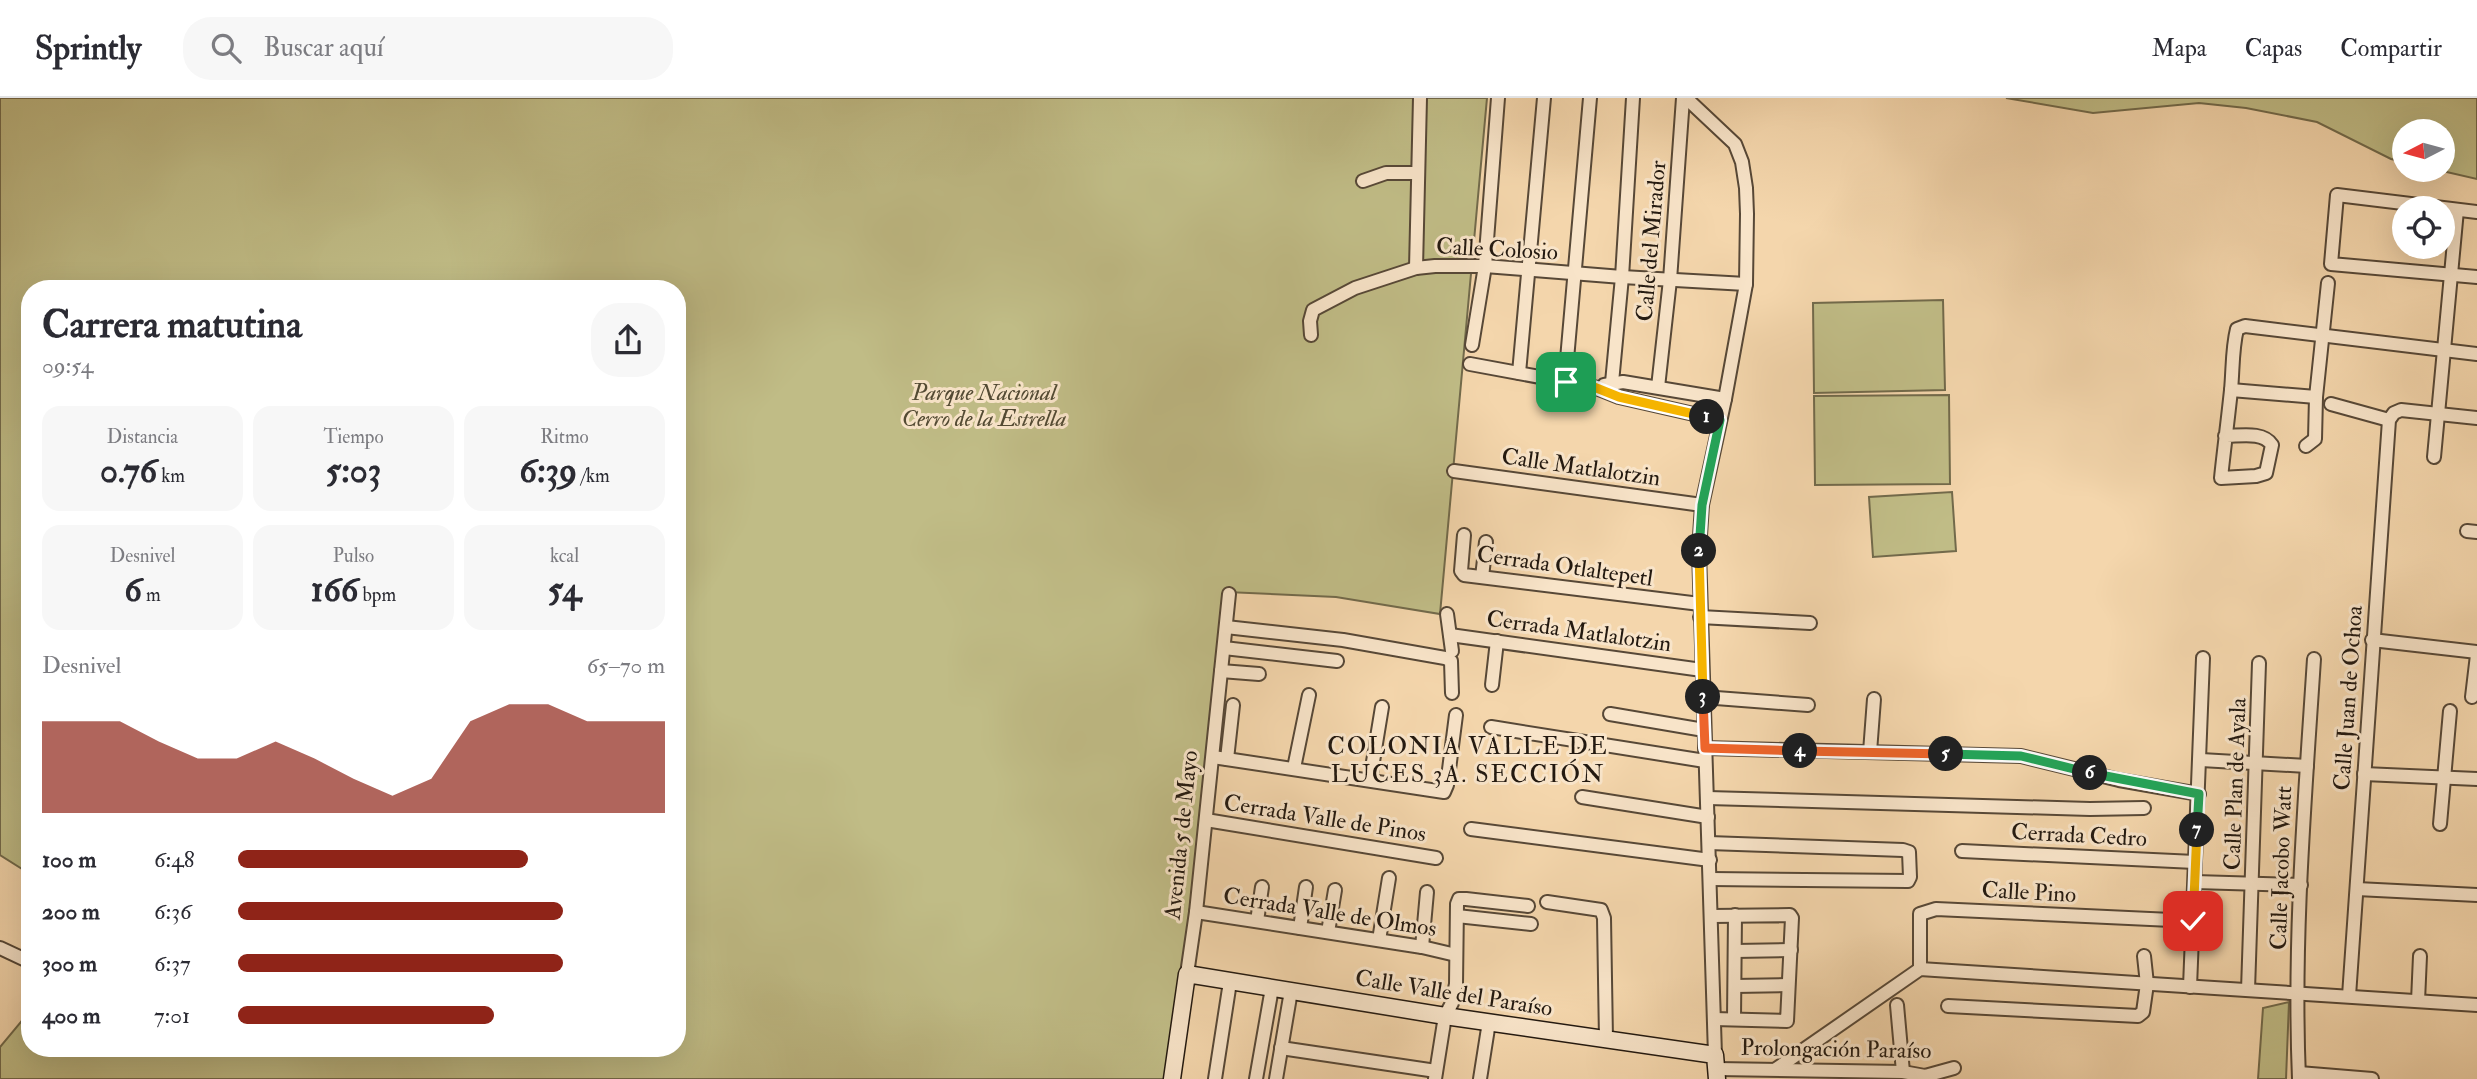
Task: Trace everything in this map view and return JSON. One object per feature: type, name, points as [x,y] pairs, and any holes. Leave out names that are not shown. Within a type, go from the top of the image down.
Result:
[{"type":"street","name":"Calle Colosio","points":[[1420,98],[1416,268],[1485,266],[1745,284]]},
{"type":"street","points":[[1472,345],[1485,266],[1498,98]]},
{"type":"street","points":[[1519,373],[1544,98]]},
{"type":"street","points":[[1566,382],[1590,98]]},
{"type":"street","points":[[1633,98],[1622,277],[1611,388],[1619,397],[1720,420]]},
{"type":"street","points":[[1685,98],[1735,144],[1742,162],[1747,201],[1745,284],[1725,399],[1702,505],[1699,551],[1716,1068]]},
{"type":"street","name":"Calle del Mirador","points":[[1658,387],[1685,98]]},
{"type":"street","points":[[1363,181],[1386,173],[1418,173]]},
{"type":"street","points":[[2477,212],[2337,195],[2331,264],[2477,277]]},
{"type":"street","points":[[2434,457],[2457,211]]},
{"type":"street","points":[[1311,335],[1310,321],[1313,310],[1355,288],[1416,268]]},
{"type":"street","points":[[2306,446],[2315,439],[2316,397],[2328,283]]},
{"type":"street","points":[[2225,436],[2263,437],[2269,440],[2272,445],[2266,473],[2221,478],[2225,436],[2231,390],[2237,329],[2245,326],[2477,354]]},
{"type":"street","points":[[1470,364],[1594,387],[1611,388],[1623,382],[1725,399]]},
{"type":"street","points":[[2231,390],[2316,397]]},
{"type":"street","points":[[2331,404],[2389,421],[2394,413],[2401,410],[2477,418]]},
{"type":"street","name":"Calle Juan de Ochoa","points":[[2349,996],[2389,421]]},
{"type":"street","name":"Calle Matlalotzin","points":[[1454,471],[1702,505]]},
{"type":"street","name":"Cerrada Otlaltepetl","points":[[1464,535],[1461,571],[1464,575],[1700,611],[1810,623]]},
{"type":"street","points":[[1482,577],[1486,542]]},
{"type":"street","name":"Avenida 5 de Mayo","points":[[1172,1079],[1196,912],[1229,594]]},
{"type":"street","points":[[1447,614],[1452,651]]},
{"type":"street","points":[[1226,627],[1343,640],[1445,658],[1451,661],[1452,694]]},
{"type":"street","name":"Cerrada Matlalotzin","points":[[1450,635],[1702,670]]},
{"type":"street","points":[[1492,685],[1497,640]]},
{"type":"street","points":[[2372,640],[2477,654],[2472,697]]},
{"type":"street","points":[[1224,648],[1336,661]]},
{"type":"street","points":[[2190,987],[2203,658]]},
{"type":"street","name":"Calle Jacobo Watt","points":[[2299,1076],[2297,995],[2314,659]]},
{"type":"street","name":"Calle Plan de Ayala","points":[[2248,990],[2259,663]]},
{"type":"street","points":[[1222,671],[1259,674]]},
{"type":"street","points":[[1294,768],[1309,695]]},
{"type":"street","points":[[1703,697],[1808,705]]},
{"type":"street","points":[[1870,752],[1874,699]]},
{"type":"street","points":[[1227,759],[1233,705]]},
{"type":"street","points":[[1370,780],[1382,707]]},
{"type":"street","points":[[2440,824],[2450,711]]},
{"type":"street","points":[[1213,757],[1444,792],[1456,715]]},
{"type":"street","points":[[1609,715],[1704,730]]},
{"type":"street","points":[[1491,727],[1705,755],[1870,752],[2021,756],[2119,780],[2199,794]]},
{"type":"street","points":[[2201,760],[2307,766]]},
{"type":"street","points":[[2364,774],[2477,779]]},
{"type":"street","points":[[1582,797],[1708,817]]},
{"type":"street","points":[[1708,799],[2090,809],[2144,808]]},
{"type":"street","name":"Cerrada Valle de Pinos","points":[[1206,820],[1436,858]]},
{"type":"street","points":[[1471,829],[1710,860]]},
{"type":"street","points":[[1709,843],[1903,850],[1911,856],[1908,881],[1711,879]]},
{"type":"street","name":"Cerrada Cedro","points":[[1962,850],[2195,862]]},
{"type":"street","points":[[1379,940],[1389,878]]},
{"type":"street","points":[[2195,882],[2301,885]]},
{"type":"street","points":[[1257,921],[1262,887]]},
{"type":"street","points":[[1300,928],[1306,887]]},
{"type":"street","points":[[2357,889],[2477,895]]},
{"type":"street","points":[[1328,932],[1335,890]]},
{"type":"street","points":[[1422,947],[1427,892]]},
{"type":"street","points":[[1281,1048],[1435,1075],[1445,1016],[1457,984],[1459,899],[1528,906]]},
{"type":"street","points":[[1547,902],[1601,911],[1604,918],[1605,1039]]},
{"type":"street","name":"Calle Pino","points":[[1920,969],[1920,914],[1926,911],[2193,921]]},
{"type":"street","name":"Cerrada Valle de Olmos","points":[[1196,912],[1422,947],[1456,955]]},
{"type":"street","points":[[1734,1019],[1735,915]]},
{"type":"street","points":[[1712,916],[1790,915],[1792,919],[1787,1021],[1714,1019]]},
{"type":"street","points":[[1457,916],[1531,924]]},
{"type":"street","points":[[0,948],[21,958]]},
{"type":"street","points":[[1735,951],[1791,950]]},
{"type":"street","points":[[1948,1006],[2138,1016],[2143,1012],[2147,984],[2144,956]]},
{"type":"street","points":[[2418,1001],[2420,956]]},
{"type":"street","points":[[1776,1069],[1788,1058],[1920,969],[2477,1005]]},
{"type":"street","name":"Calle Valle del Paraíso","points":[[1186,974],[1605,1039],[1716,1068]]},
{"type":"street","points":[[1215,1079],[1230,982]]},
{"type":"street","points":[[1735,986],[1788,985]]},
{"type":"street","points":[[1256,1079],[1272,988]]},
{"type":"street","points":[[1276,1079],[1291,991]]},
{"type":"street","points":[[1897,1005],[1903,1072]]},
{"type":"street","points":[[1480,1079],[1489,1021]]},
{"type":"street","name":"Prolongación Paraíso","points":[[1716,1068],[1903,1072],[1926,1078],[1954,1068]]},
{"type":"street","points":[[2299,1076],[2372,1079]]},
{"type":"green space","name":"Parque Nacional Cerro de la Estrella","points":[[0,98],[1487,98],[1440,614],[1336,597],[1227,592],[1170,1079],[0,1079],[0,1047],[21,1022],[21,1057],[686,1057],[686,280],[21,280],[21,868],[0,855]]},
{"type":"green space","points":[[2006,98],[2477,98],[2477,179],[2455,174],[2455,119],[2392,119],[2392,159],[2317,122],[2246,108],[2199,103],[2093,113]]},
{"type":"green space","points":[[1943,300],[1945,390],[1814,393],[1813,303]]},
{"type":"green space","points":[[1949,395],[1950,484],[1815,485],[1814,396]]},
{"type":"green space","points":[[1952,492],[1956,551],[1873,557],[1869,497]]},
{"type":"green space","points":[[2289,1002],[2286,1079],[2258,1079],[2263,1008]]},
{"type":"district","name":"COLONIA VALLE DE LUCES 3A. SECCIÓN","points":[[1468,760]]},
{"type":"route","points":[[1566,382],[1720,420],[1702,505],[1699,551],[1705,748],[2021,756],[2119,780],[2199,794],[2193,921]]}]
